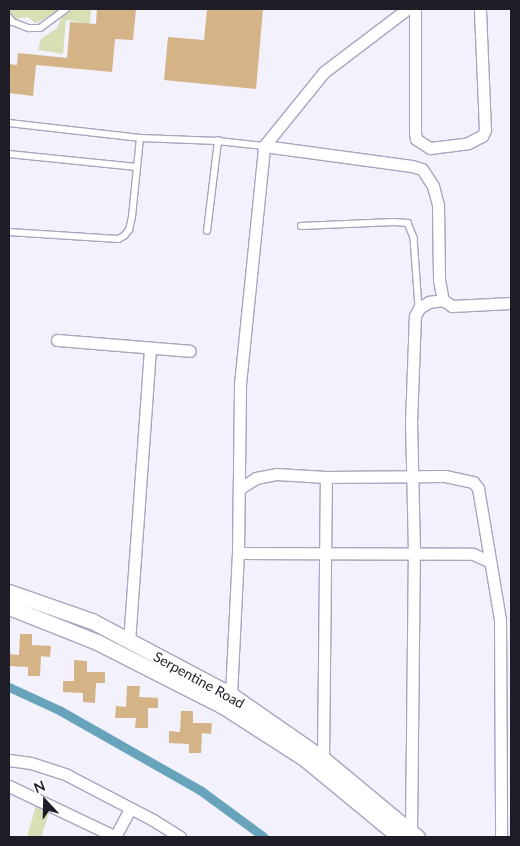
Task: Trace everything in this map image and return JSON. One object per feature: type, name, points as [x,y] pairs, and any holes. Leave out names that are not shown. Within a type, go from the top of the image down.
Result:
[{"type":"main road","name":"Serpentine Road","points":[[9,592],[36,608],[92,621],[231,695],[323,759],[403,831]]},
{"type":"main road","points":[[9,607],[36,608],[223,706],[304,758],[403,831]]},
{"type":"street","points":[[231,695],[238,553],[240,384],[264,146],[324,72],[407,9]]},
{"type":"street","points":[[415,9],[415,132],[416,139],[430,148],[468,144],[482,136],[485,130],[480,9]]},
{"type":"street","points":[[264,146],[412,166],[422,170],[437,196],[440,229],[439,280],[443,300]]},
{"type":"street","points":[[403,831],[414,552],[411,431],[415,316],[419,308],[429,302],[443,300],[452,306],[511,304]]},
{"type":"street","points":[[57,340],[190,351]]},
{"type":"street","points":[[129,642],[150,348]]},
{"type":"street","points":[[239,489],[256,478],[270,475],[326,478],[413,475],[460,477],[473,482],[478,488],[488,561],[498,602],[500,620],[501,837]]},
{"type":"street","points":[[323,759],[326,478]]},
{"type":"street","points":[[238,553],[414,552],[473,554],[488,561]]},
{"type":"street","points":[[9,760],[31,763],[67,775],[180,837]]},
{"type":"street","points":[[9,786],[115,837],[130,809]]},
{"type":"lane","points":[[9,17],[13,22],[29,28],[40,28],[54,20],[66,9]]},
{"type":"lane","points":[[9,123],[140,138],[218,141],[264,146]]},
{"type":"lane","points":[[9,232],[118,239],[124,236],[129,230],[132,217],[140,138]]},
{"type":"lane","points":[[206,231],[218,141]]},
{"type":"lane","points":[[9,154],[136,168]]},
{"type":"lane","points":[[301,226],[408,223],[414,238],[419,308]]},
{"type":"green space","points":[[9,9],[62,9],[36,23],[27,17],[14,19],[9,13]]},
{"type":"green space","points":[[70,9],[91,9],[90,24],[66,20],[63,54],[38,50],[41,39],[57,28],[62,16]]},
{"type":"green space","points":[[37,802],[51,808],[41,837],[27,837]]},
{"type":"building","points":[[97,9],[136,9],[133,40],[115,39],[112,72],[36,65],[33,96],[9,93],[9,64],[17,65],[18,53],[67,58],[70,22],[96,24]]},
{"type":"building","points":[[207,9],[263,9],[256,89],[164,80],[168,37],[204,40]]},
{"type":"building","points":[[20,634],[32,634],[32,645],[51,646],[50,657],[41,656],[40,676],[28,676],[28,667],[9,666],[9,654],[19,655]]},
{"type":"building","points":[[74,660],[87,661],[87,672],[105,672],[105,683],[96,683],[95,703],[83,702],[83,693],[63,692],[63,681],[74,681]]},
{"type":"building","points":[[127,686],[140,686],[139,697],[158,698],[158,708],[148,708],[148,728],[135,728],[136,718],[115,718],[116,706],[126,707]]},
{"type":"building","points":[[181,711],[193,711],[193,723],[212,723],[211,734],[202,733],[201,753],[189,753],[189,744],[169,743],[169,731],[180,732]]},
{"type":"waterway","points":[[9,687],[59,710],[200,790],[264,837]]}]
